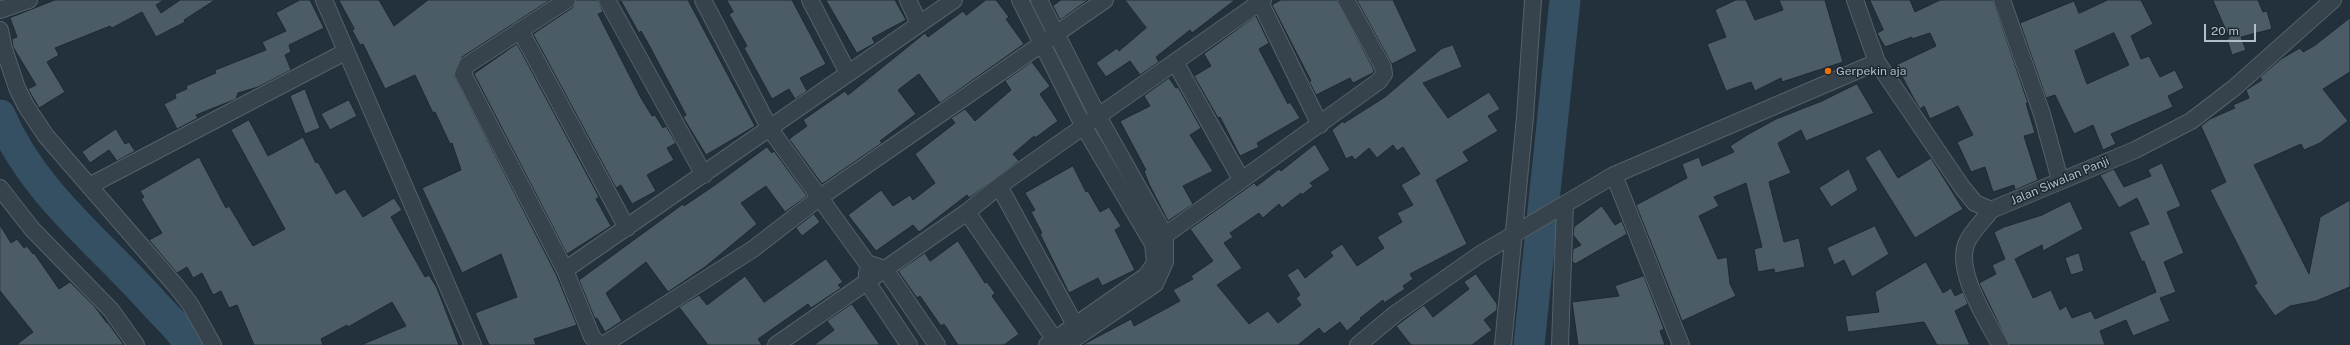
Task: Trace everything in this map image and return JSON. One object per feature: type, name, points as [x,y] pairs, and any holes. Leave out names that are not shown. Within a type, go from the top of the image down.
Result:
[{"type":"street","points":[[0,10],[29,0]]},
{"type":"street","points":[[324,0],[345,52],[473,345]]},
{"type":"street","points":[[567,0],[467,65],[463,74],[565,270],[592,337],[599,344],[603,345],[753,249],[819,198],[1105,0]]},
{"type":"street","points":[[607,0],[704,175]]},
{"type":"street","points":[[703,0],[770,129],[867,263],[885,269],[937,345]]},
{"type":"street","points":[[810,0],[848,73]]},
{"type":"street","points":[[908,0],[919,23]]},
{"type":"street","points":[[565,270],[704,175],[919,23],[954,0]]},
{"type":"street","points":[[1020,0],[1084,127],[1159,239]]},
{"type":"street","points":[[967,212],[1055,343],[1077,330],[1146,276],[1155,263],[1159,239],[1039,0]]},
{"type":"street","points":[[1159,239],[1241,179],[1362,95],[1384,74],[1383,67],[1346,0]]},
{"type":"street","points":[[1503,345],[1525,117],[1533,0]]},
{"type":"street","points":[[1855,0],[1877,62],[1962,187],[1975,203],[1991,210],[1967,242],[1964,253],[1965,270],[2000,345]]},
{"type":"street","points":[[2002,0],[2042,114],[2060,180]]},
{"type":"street","name":"Jalan Siwalan Panji","points":[[1991,210],[2135,150],[2191,121],[2234,88],[2333,0]]},
{"type":"street","points":[[786,342],[885,269],[967,212],[999,186],[1099,118],[1262,1],[1320,125]]},
{"type":"street","points":[[0,30],[10,69],[26,106],[46,136],[176,286],[190,304],[213,345]]},
{"type":"street","points":[[520,30],[627,228]]},
{"type":"street","points":[[89,186],[345,52]]},
{"type":"street","points":[[1175,62],[1241,179]]},
{"type":"street","points":[[1358,345],[1395,314],[1479,255],[1528,224],[1614,175],[1877,62]]},
{"type":"street","points":[[1614,175],[1681,345]]},
{"type":"street","points":[[999,186],[1077,330]]},
{"type":"street","points":[[0,188],[32,229],[111,310],[136,345]]},
{"type":"street","points":[[1560,345],[1562,206]]},
{"type":"street","points":[[867,263],[867,282],[909,345]]},
{"type":"building","points":[[55,0],[164,0],[156,5],[161,13],[180,0],[215,0],[184,20],[185,22],[156,37],[142,12],[112,28],[110,26],[55,48],[59,55],[47,62],[65,92],[39,108],[28,89],[36,85],[13,47],[12,39],[17,37],[10,18]]},
{"type":"building","points":[[300,0],[310,0],[324,28],[289,45],[291,52],[285,55],[291,70],[258,87],[238,93],[236,99],[196,115],[198,118],[177,129],[164,104],[176,98],[175,94],[187,89],[186,86],[216,73],[215,70],[266,50],[262,42],[286,31],[276,13]]},
{"type":"building","points":[[339,0],[379,0],[394,26],[428,0],[550,0],[462,57],[454,75],[556,274],[577,325],[534,339],[536,345],[489,345],[475,313],[517,297],[501,254],[462,273],[422,188],[461,170],[452,143],[450,144],[435,112],[433,113],[415,75],[385,89],[363,44],[360,45],[352,30],[354,29]]},
{"type":"building","points":[[576,0],[598,0],[603,12],[598,14],[641,98],[652,116],[655,115],[663,128],[666,126],[676,143],[667,148],[674,160],[647,175],[656,191],[632,204],[621,185],[616,188],[533,34],[572,8]]},
{"type":"building","points":[[618,0],[688,0],[755,126],[706,155],[683,117],[686,115],[649,45],[641,31],[639,33],[621,1],[619,2]]},
{"type":"building","points":[[727,0],[792,0],[826,64],[800,78],[807,91],[795,99],[789,89],[772,99],[744,48],[747,46],[729,14],[733,12]]},
{"type":"building","points":[[826,0],[895,0],[906,20],[872,38],[875,43],[857,53]]},
{"type":"building","points":[[986,0],[996,0],[1009,17],[1006,19],[1024,44],[940,103],[919,74],[898,90],[916,114],[880,141],[882,143],[822,184],[789,139],[807,126],[803,120],[845,91],[848,95],[925,33],[928,37],[963,11],[966,15]]},
{"type":"building","points":[[1061,0],[1088,0],[1060,20],[1053,6]]},
{"type":"building","points":[[1125,0],[1235,0],[1192,33],[1190,30],[1156,57],[1159,62],[1140,75],[1130,61],[1106,77],[1096,63],[1117,48],[1119,51],[1146,28]]},
{"type":"building","points":[[1281,0],[1337,0],[1374,70],[1373,73],[1353,83],[1350,78],[1316,95],[1309,81],[1311,81],[1272,5]]},
{"type":"building","points":[[1357,0],[1393,0],[1417,51],[1392,64]]},
{"type":"building","points":[[1736,0],[1746,0],[1755,20],[1783,10],[1779,0],[1825,0],[1843,62],[1782,82],[1781,78],[1755,91],[1751,82],[1726,91],[1707,44],[1726,37],[1715,10]]},
{"type":"building","points":[[1870,0],[1910,0],[1915,12],[1940,0],[1993,0],[2028,103],[2026,103],[2035,133],[2024,136],[2038,180],[2015,190],[2014,185],[1993,192],[1985,167],[1971,172],[1957,142],[1973,135],[1958,106],[1930,119],[1924,106],[1920,109],[1896,65],[1936,46],[1930,33],[1912,39],[1912,37],[1885,47],[1877,33],[1883,30]]},
{"type":"building","points":[[2108,0],[2141,0],[2153,24],[2131,36],[2141,59],[2149,56],[2160,77],[2175,70],[2184,88],[2168,96],[2173,107],[2111,134],[2116,144],[2103,150],[2093,125],[2074,134],[2055,95],[2046,98],[2020,23],[2074,1],[2079,13]],"holes":[[[2114,33],[2129,65],[2087,84],[2075,51]]]},
{"type":"building","points":[[2213,0],[2258,0],[2263,12],[2267,11],[2272,29],[2241,37],[2246,50],[2232,55],[2227,39],[2229,38]]},
{"type":"building","points":[[1256,16],[1269,43],[1259,49],[1288,104],[1290,102],[1300,118],[1257,143],[1259,147],[1240,156],[1220,117],[1218,118],[1194,76],[1211,66],[1204,54]]},
{"type":"building","points":[[2350,18],[2350,72],[2323,89],[2348,121],[2320,143],[2304,150],[2301,144],[2254,165],[2309,274],[2320,217],[2350,200],[2350,287],[2316,301],[2290,306],[2275,316],[2254,286],[2257,283],[2210,190],[2226,182],[2201,126],[2210,119],[2235,108],[2233,105],[2249,98],[2246,90],[2262,80],[2260,77],[2281,59],[2300,48],[2303,52],[2314,46]]},
{"type":"building","points":[[517,44],[599,197],[596,199],[611,226],[567,254],[474,74]]},
{"type":"building","points":[[1453,45],[1462,67],[1423,83],[1448,118],[1489,92],[1500,109],[1488,116],[1498,131],[1463,152],[1469,161],[1436,180],[1467,244],[1410,274],[1413,279],[1403,286],[1405,289],[1384,303],[1383,300],[1360,318],[1361,319],[1347,331],[1340,322],[1324,334],[1319,328],[1298,345],[1082,345],[1131,319],[1134,326],[1180,301],[1173,290],[1193,279],[1191,276],[1213,261],[1190,229],[1254,183],[1257,186],[1279,169],[1281,171],[1315,144],[1330,170],[1310,183],[1313,186],[1302,195],[1301,193],[1282,208],[1279,204],[1263,218],[1259,213],[1230,233],[1233,237],[1224,243],[1242,268],[1217,285],[1249,324],[1268,311],[1278,323],[1301,305],[1296,298],[1300,295],[1287,275],[1298,268],[1305,278],[1333,256],[1330,252],[1342,244],[1357,266],[1384,248],[1377,237],[1402,222],[1397,213],[1413,205],[1401,185],[1420,174],[1403,147],[1397,151],[1393,145],[1377,158],[1369,148],[1355,160],[1352,156],[1346,159],[1332,130],[1343,121],[1344,123],[1385,97],[1441,49]]},
{"type":"building","points":[[1032,62],[1050,86],[1040,94],[1058,121],[1035,138],[1034,136],[1013,154],[1019,161],[969,198],[967,195],[919,232],[913,225],[876,251],[848,215],[881,190],[893,206],[910,195],[913,200],[935,183],[915,154],[955,123],[951,118],[965,109],[975,121],[1011,90],[1005,81]]},
{"type":"building","points":[[1169,78],[1176,88],[1178,87],[1201,128],[1190,135],[1213,171],[1183,186],[1193,204],[1168,221],[1149,184],[1144,171],[1146,170],[1120,121],[1150,106],[1144,96]]},
{"type":"building","points":[[1857,84],[1874,113],[1806,141],[1801,130],[1778,143],[1791,173],[1769,182],[1784,242],[1799,238],[1805,267],[1775,273],[1774,269],[1758,272],[1754,249],[1762,247],[1746,183],[1714,197],[1719,206],[1699,216],[1718,259],[1727,257],[1730,284],[1736,296],[1682,321],[1636,205],[1687,178],[1682,164],[1699,157],[1702,166],[1734,152],[1730,146],[1747,135],[1776,119],[1822,101]]},
{"type":"building","points":[[305,89],[320,128],[305,134],[290,96]]},
{"type":"building","points":[[349,100],[357,116],[330,130],[321,114]]},
{"type":"building","points":[[249,120],[268,156],[303,137],[316,163],[318,162],[336,194],[345,189],[363,217],[394,198],[402,210],[391,217],[425,277],[429,275],[437,288],[459,345],[361,345],[406,326],[392,302],[348,327],[347,325],[321,339],[323,345],[254,345],[237,305],[229,308],[221,291],[213,295],[202,273],[193,278],[187,267],[177,273],[149,240],[162,233],[141,199],[144,197],[140,191],[199,157],[226,208],[229,206],[253,246],[285,229],[231,130]]},
{"type":"building","points":[[116,129],[125,144],[129,142],[135,151],[117,161],[109,150],[90,163],[82,152]]},
{"type":"building","points":[[767,147],[772,153],[774,151],[807,196],[785,212],[766,186],[741,203],[757,224],[705,267],[668,292],[646,262],[606,293],[622,321],[605,332],[597,318],[595,319],[579,280],[683,204],[684,206],[715,185]]},
{"type":"building","points":[[1880,149],[1898,178],[1931,158],[1963,209],[1915,238],[1865,158]]},
{"type":"building","points":[[2162,163],[2181,206],[2167,212],[2184,253],[2164,262],[2176,292],[2160,298],[2170,321],[2133,336],[2126,320],[2100,331],[2105,345],[2009,345],[1979,283],[1996,274],[1992,265],[2005,259],[1994,232],[2004,227],[2042,215],[2070,201],[2083,229],[2043,251],[2042,245],[2015,259],[2033,298],[2051,290],[2060,310],[2066,306],[2072,318],[2091,311],[2095,319],[2156,292],[2144,261],[2142,262],[2129,232],[2149,224],[2137,198],[2119,208],[2100,175],[2114,169],[2124,187],[2151,176],[2148,170]]},
{"type":"building","points":[[1073,166],[1086,192],[1088,191],[1100,212],[1109,207],[1121,226],[1115,230],[1135,270],[1102,286],[1098,278],[1069,293],[1040,234],[1042,233],[1031,212],[1035,210],[1025,193]]},
{"type":"building","points":[[1849,169],[1858,190],[1831,207],[1819,188]]},
{"type":"building","points":[[1602,206],[1615,225],[1622,221],[1627,234],[1575,264],[1572,261],[1573,249],[1581,245],[1573,235],[1574,227]]},
{"type":"building","points":[[814,214],[820,222],[802,236],[796,228]]},
{"type":"building","points":[[0,225],[11,243],[17,239],[24,248],[27,246],[33,254],[34,253],[59,289],[70,282],[95,307],[124,345],[16,345],[33,332],[0,291]]},
{"type":"building","points":[[1875,226],[1889,254],[1852,277],[1844,260],[1834,265],[1827,248]]},
{"type":"building","points":[[958,241],[985,283],[987,282],[995,293],[992,296],[1019,334],[1004,345],[958,345],[944,324],[941,326],[920,296],[917,298],[898,271],[925,253],[930,261]]},
{"type":"building","points":[[2079,253],[2084,271],[2071,275],[2065,258]]},
{"type":"building","points":[[826,259],[843,282],[838,285],[841,288],[811,308],[808,304],[758,339],[762,345],[708,345],[679,307],[699,295],[707,305],[745,276],[764,302]]},
{"type":"building","points":[[1926,262],[1943,293],[1951,288],[1955,296],[1963,292],[1968,304],[1955,311],[1970,345],[1937,345],[1924,322],[1848,332],[1845,316],[1879,312],[1875,292]]},
{"type":"building","points":[[1476,274],[1497,304],[1497,310],[1484,320],[1492,330],[1472,345],[1411,345],[1396,326],[1424,305],[1433,317],[1469,289],[1464,282]]},
{"type":"building","points":[[1644,276],[1664,329],[1660,331],[1665,345],[1578,345],[1572,302],[1619,296],[1615,286]]},
{"type":"building","points":[[852,304],[880,345],[814,345],[834,330],[827,321]]},
{"type":"waterway","points":[[1529,345],[1565,0]]},
{"type":"waterway","points":[[0,115],[14,143],[47,191],[171,321],[190,345]]},
{"type":"place","name":"Gerpekin aja","points":[[1828,71]]}]
